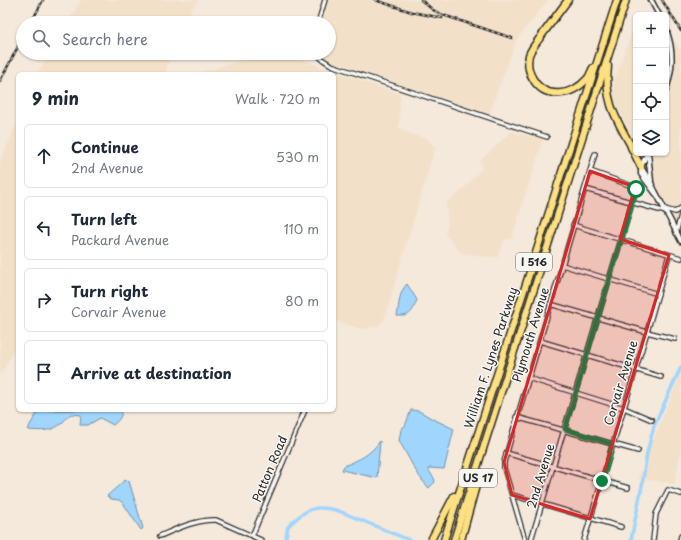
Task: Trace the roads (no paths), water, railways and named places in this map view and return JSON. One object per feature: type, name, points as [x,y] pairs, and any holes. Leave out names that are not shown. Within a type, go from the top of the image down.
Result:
[{"type":"highway","points":[[568,0],[530,54],[528,65],[531,77],[541,89],[548,92],[562,93],[570,91],[587,78],[600,56]]},
{"type":"highway","name":"William F. Lynes Parkway","points":[[444,540],[617,0]]},
{"type":"highway","name":"William F. Lynes Parkway","points":[[454,540],[626,0]]},
{"type":"highway","points":[[609,53],[607,81],[608,97],[616,118],[633,148]]},
{"type":"highway","points":[[636,156],[641,167]]},
{"type":"highway","name":"US 17","points":[[461,540],[494,417]]},
{"type":"highway","name":"US 17","points":[[431,540],[454,497],[467,467]]},
{"type":"street","points":[[320,16],[325,0]]},
{"type":"street","points":[[651,0],[657,12]]},
{"type":"street","points":[[668,84],[671,73],[672,57],[669,43]]},
{"type":"street","points":[[323,60],[334,66],[547,137]]},
{"type":"street","name":"Plymouth Avenue","points":[[525,540],[504,468],[504,462],[516,417],[595,154]]},
{"type":"street","points":[[646,156],[641,167],[641,174],[659,197]]},
{"type":"street","points":[[647,156],[651,183]]},
{"type":"street","points":[[641,167],[659,197],[681,241]]},
{"type":"street","name":"2nd Avenue","points":[[531,540],[543,505],[636,190],[635,187],[590,171]]},
{"type":"street","points":[[585,189],[666,211],[674,212],[681,208]]},
{"type":"street","points":[[676,233],[681,215]]},
{"type":"street","points":[[574,225],[681,258]]},
{"type":"street","name":"Corvair Avenue","points":[[584,540],[647,332],[668,255]]},
{"type":"street","points":[[562,265],[658,294]]},
{"type":"street","points":[[550,304],[675,339]]},
{"type":"street","points":[[540,341],[587,356],[636,369],[661,378]]},
{"type":"street","points":[[528,378],[624,408],[652,420]]},
{"type":"street","name":"Patton Road","points":[[252,536],[304,412]]},
{"type":"street","points":[[516,417],[565,429],[638,451]]},
{"type":"street","points":[[506,453],[628,488]]},
{"type":"street","points":[[653,540],[656,514],[668,490],[681,494]]},
{"type":"street","points":[[512,495],[621,527]]},
{"type":"street","points":[[160,536],[183,527],[209,520],[216,520],[261,540]]},
{"type":"street","points":[[680,540],[681,536]]},
{"type":"water","points":[[407,284],[417,300],[409,314],[397,316],[401,295]]},
{"type":"water","points":[[411,410],[419,411],[454,429],[444,469],[429,468],[435,482],[429,488],[416,472],[399,441],[401,429],[405,426]]},
{"type":"water","points":[[38,412],[121,412],[120,418],[113,425],[100,418],[88,425],[80,425],[81,415],[71,414],[62,423],[54,428],[42,431],[28,430]]},
{"type":"water","points":[[380,441],[377,478],[342,470],[344,466],[368,454]]},
{"type":"water","points":[[125,480],[129,481],[143,528],[141,530],[123,503],[107,496]]},
{"type":"waterway","points":[[631,540],[647,453],[654,426],[681,367]]},
{"type":"waterway","points":[[285,540],[290,524],[307,511],[317,508],[327,508],[339,511],[409,540]]},
{"type":"railway","points":[[35,16],[43,0]]},
{"type":"railway","points":[[375,0],[412,12],[442,18]]},
{"type":"railway","points":[[421,0],[433,10],[443,15],[512,38]]},
{"type":"railway","points":[[662,0],[681,31]]},
{"type":"railway","points":[[0,81],[16,50]]}]
